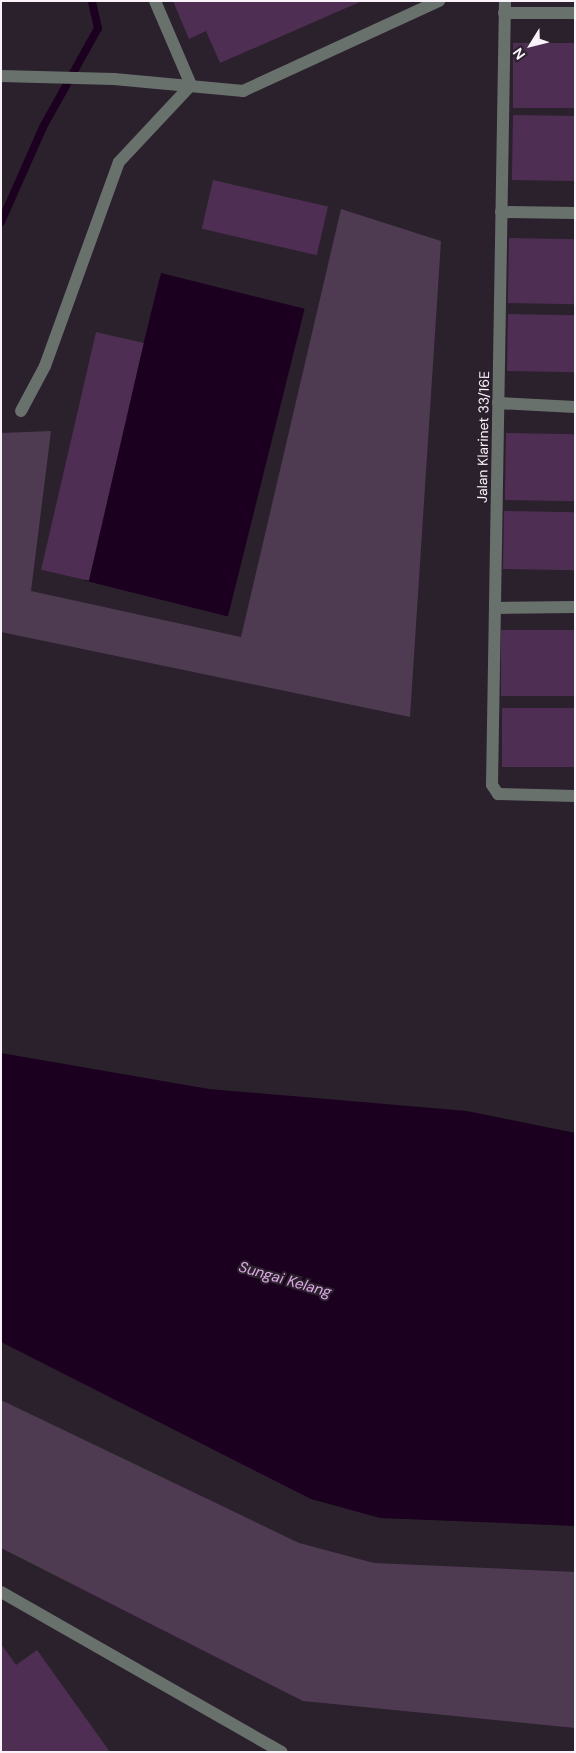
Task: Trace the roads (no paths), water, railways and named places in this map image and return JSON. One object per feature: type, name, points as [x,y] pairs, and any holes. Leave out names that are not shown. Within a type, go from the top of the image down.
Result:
[{"type":"street","points":[[155,1],[191,85]]},
{"type":"street","points":[[2,76],[114,79],[243,91],[439,1]]},
{"type":"street","points":[[505,7],[575,13]]},
{"type":"street","name":"Jalan Klarinet 33/16E","points":[[505,7],[492,785],[498,794],[575,796]]},
{"type":"street","points":[[21,411],[45,366],[119,162],[191,85]]},
{"type":"street","points":[[501,212],[575,213]]},
{"type":"street","points":[[498,403],[575,407]]},
{"type":"street","points":[[495,608],[575,607]]},
{"type":"street","points":[[1,1592],[282,1752]]},
{"type":"water","points":[[161,273],[305,309],[228,616],[84,581]]},
{"type":"water","name":"Sungai Kelang","points":[[1,1053],[209,1089],[467,1111],[575,1133],[575,1526],[380,1518],[311,1499],[1,1342]]},
{"type":"waterway","points":[[1,222],[43,127],[98,28],[92,1]]}]
